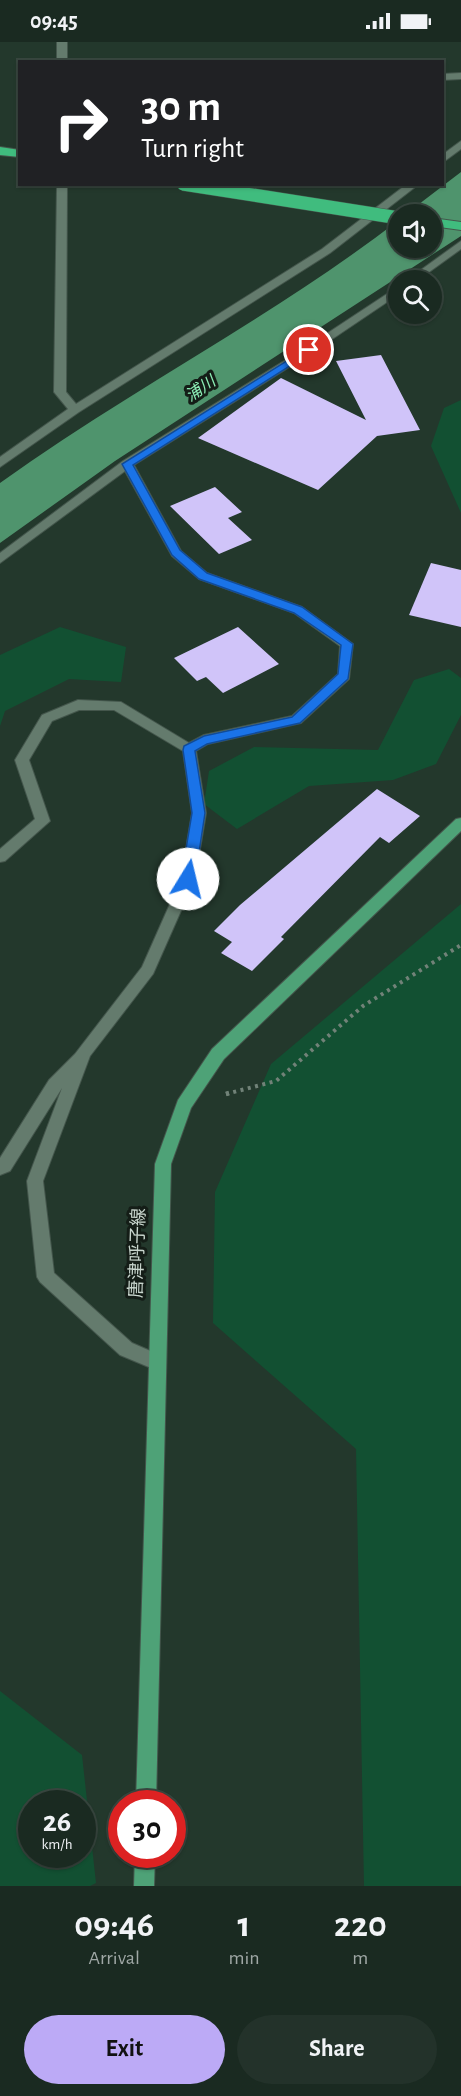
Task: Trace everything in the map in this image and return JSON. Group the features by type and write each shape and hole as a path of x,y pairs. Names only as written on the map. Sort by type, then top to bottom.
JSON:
{"highway":[{"path":"0,151 18,154"},
{"path":"196,186 388,216"},
{"path":"442,223 461,226"}],"main road":[{"name":"唐津呼子線","path":"146,1790 163,1164 184,1105 218,1054 270,1002 461,823"},
{"path":"144,1886 145,1868"}],"street":[{"path":"62,42 62,60"},
{"path":"444,76 461,76"},
{"path":"444,146 460,145"},
{"path":"444,158 460,145"},
{"path":"62,186 60,392 75,410"},
{"path":"0,463 75,410 326,251 411,186"},
{"path":"426,270 461,244"},
{"path":"0,559 127,464 309,350 388,297"},
{"path":"127,464 176,552 203,576 298,610 347,644 344,676 296,720 204,740 189,750"},
{"path":"0,857 43,821 22,760 47,718 78,705 116,705 189,750 199,813 188,879 148,970 83,1053 54,1085 4,1166 0,1168"},
{"path":"83,1053 35,1181 46,1277 126,1349 156,1362"}],"path":[{"path":"184,1105 276,1081 363,1006 461,945"}],"shaded area":[{"path":"461,400 461,513 431,446 444,408"},
{"path":"60,627 126,647 121,682 69,679 5,711 0,726 0,655"},
{"path":"449,669 461,678 461,715 436,764 393,780 309,786 237,829 204,804 209,771 254,747 378,750 414,680"},
{"path":"461,904 461,1886 364,1886 356,1449 213,1323 215,1192 271,1064"},
{"path":"0,1691 82,1755 86,1790 18,1790 18,1868 94,1868 96,1883 90,1886 0,1886"}],"water":[{"path":"461,172 461,236 442,248 442,204 419,204"},
{"name":"浦川","path":"388,228 388,258 427,258 409,270 388,270 388,283 115,461 0,543 0,483 99,416 302,289"}],"building":[{"path":"381,355 420,430 377,436 318,490 198,438 281,378 366,420 336,361"},
{"path":"215,487 242,512 228,518 252,540 219,554 170,506"},
{"path":"431,563 461,570 461,627 409,615"},
{"path":"238,627 279,664 223,693 206,677 197,681 174,658"},
{"path":"377,789 420,816 389,843 380,837 281,937 284,939 252,971 221,953 232,942 214,931 240,905"}],"route":[{"path":"188,879 199,813 189,750 204,740 296,720 344,676 347,644 298,610 203,576 176,552 127,464 309,350"}]}
